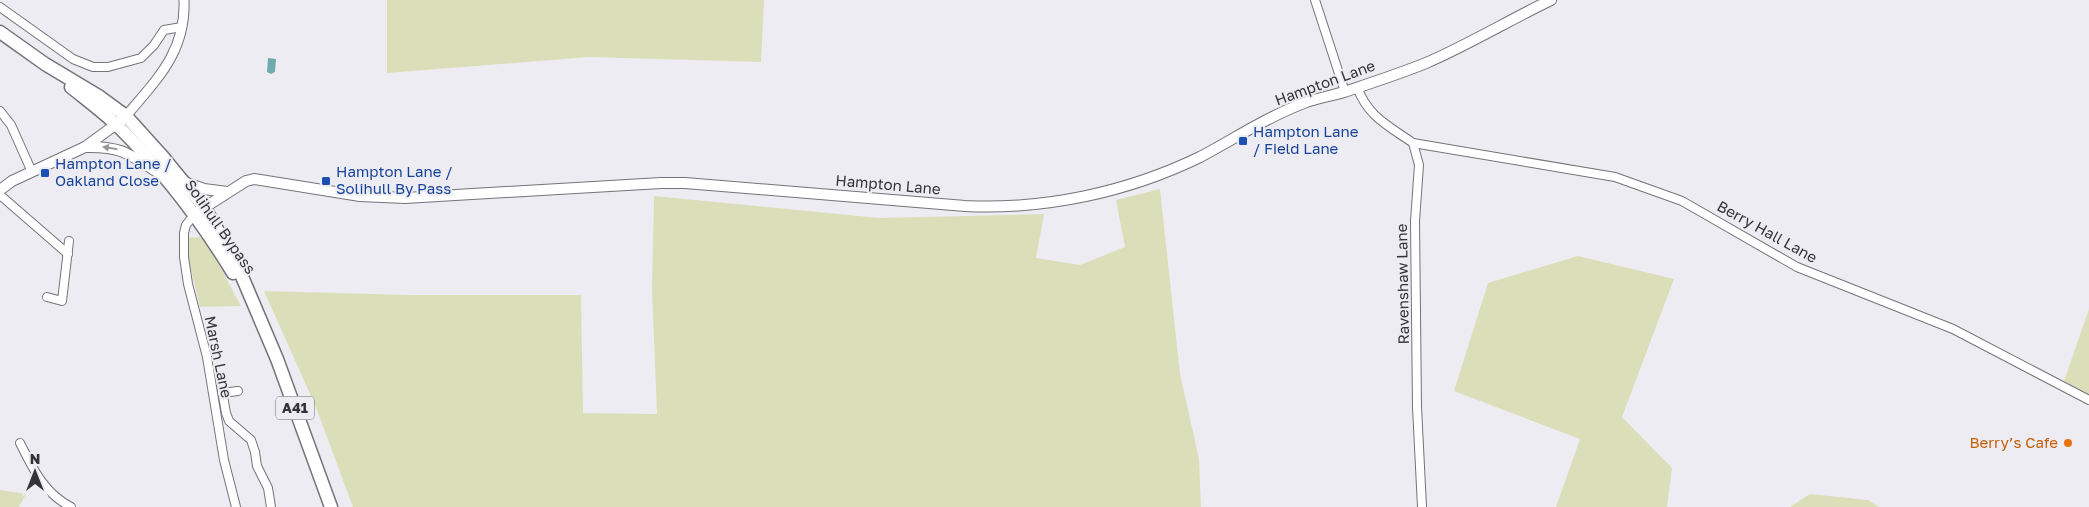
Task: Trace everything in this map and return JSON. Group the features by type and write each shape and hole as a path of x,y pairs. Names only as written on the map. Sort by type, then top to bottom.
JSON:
{"highway":[{"name":"Solihull Bypass","path":"0,32 45,64 100,97 184,182 256,309 278,359 331,507"},
{"name":"Solihull Bypass","path":"121,120 163,176 199,211"}],"main road":[{"name":"Hampton Lane","path":"199,211 227,192 246,181 254,179 360,196 405,198 661,183 706,184 997,208 1029,205 1131,185 1199,157 1278,115 1305,103 1345,92 1427,62 1551,0"},
{"path":"0,190 12,181 85,148 121,120"},
{"path":"85,148 104,147 122,150 163,176"},
{"path":"184,182 204,189 227,192"}],"street":[{"path":"121,120 169,64 182,27 184,0"},
{"path":"1315,0 1345,92"},
{"path":"0,7 74,59 93,67 108,67 141,58 154,45 164,30 182,27"},
{"path":"1357,87 1364,104 1376,116 1414,143"},
{"path":"0,111 11,125 32,172"},
{"name":"Berry Hall Lane","path":"1414,143 1615,176 1682,201 1797,267 1953,329 2089,400"},
{"name":"Ravenshaw Lane","path":"1414,143 1419,165 1415,221 1418,407 1422,507"},
{"path":"0,195 68,254"},
{"name":"Marsh Lane","path":"199,211 186,225 184,257 188,284 207,357 224,460 236,507"},
{"path":"47,297 62,302 69,241"},
{"path":"220,379 226,413 230,421 251,440 257,466 268,488 271,507"},
{"path":"222,393 238,392"},
{"path":"20,444 38,478 60,501 71,507"}],"green space":[{"path":"387,0 764,0 761,62 589,57 387,73"},
{"path":"1160,189 1180,374 1199,459 1201,507 353,507 315,405 264,291 409,295 581,295 583,413 657,414 652,290 654,196 879,218 1044,214 1036,258 1080,265 1125,247 1116,200"},
{"path":"200,237 207,243 241,306 200,307 188,257 188,238"},
{"path":"1578,256 1674,279 1622,417 1672,468 1667,507 1556,507 1580,439 1454,391 1488,283"},
{"path":"2089,309 2089,395 2064,381"},
{"path":"0,490 26,494 19,507 0,507"},
{"path":"1810,494 1868,500 1879,507 1790,507"}],"water":[{"path":"268,58 276,59 275,72 271,74 267,72"}],"place":[{"name":"Hampton Lane / Field Lane","path":"1243,141"},
{"name":"Hampton Lane / Oakland Close","path":"45,173"},
{"name":"Hampton Lane / Solihull By Pass","path":"326,181"},
{"name":"Berry’s Cafe","path":"2068,443"}]}
